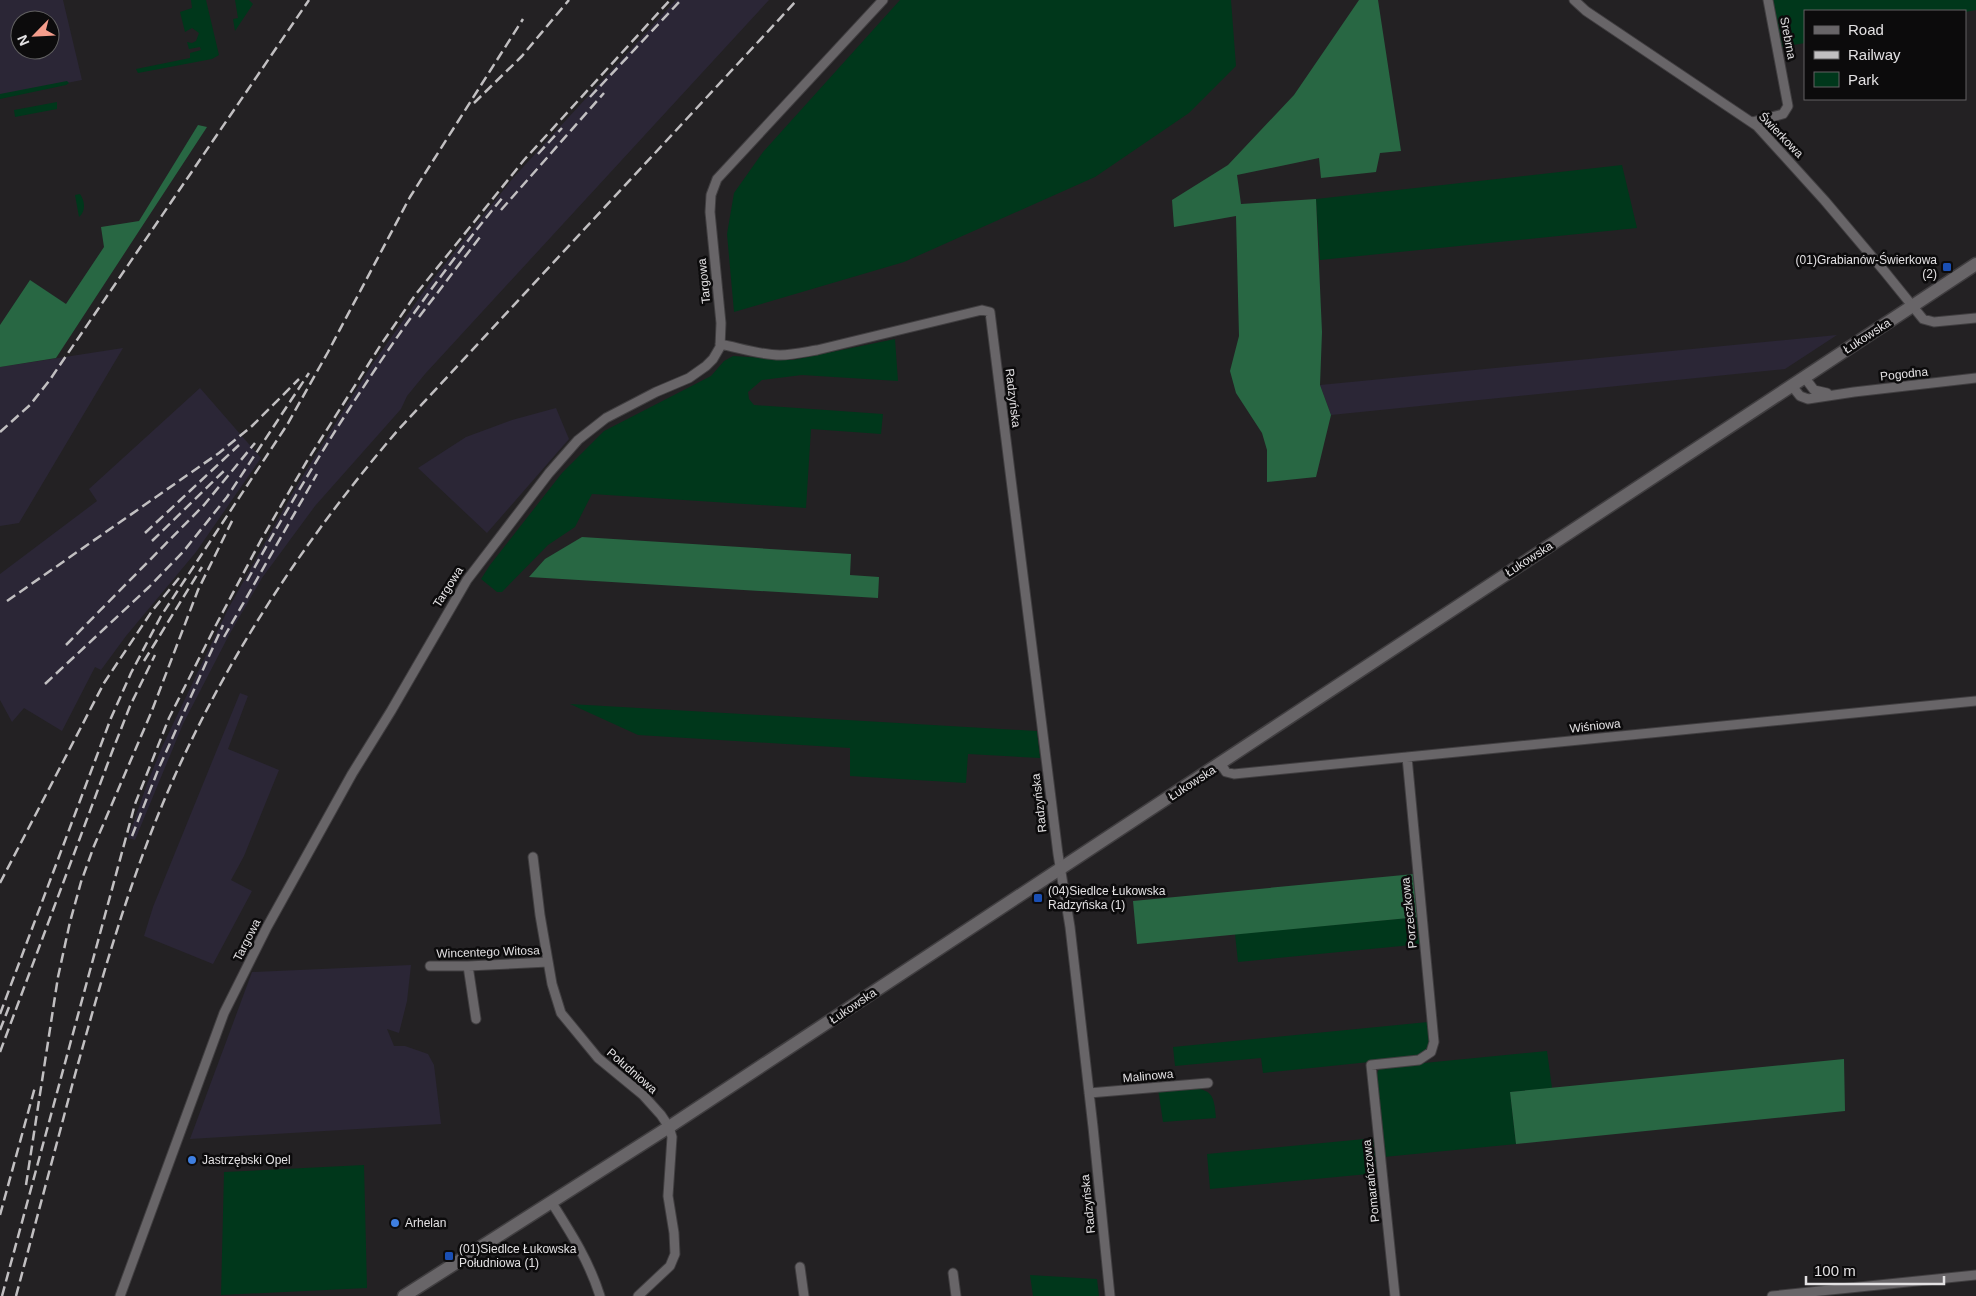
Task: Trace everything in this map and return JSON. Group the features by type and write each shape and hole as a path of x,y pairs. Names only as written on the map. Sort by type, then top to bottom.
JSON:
{"main road":[{"name":"Łukowska","path":"404,1296 669,1127 1976,264"}],"street":[{"name":"Targowa","path":"120,1296 224,1013 267,927 352,774 391,711 462,586 520,510 578,440 606,418 656,392 689,378 713,358 720,344 720,323 710,212 711,194 717,179 883,0"},
{"name":"Świerkowa","path":"1574,0 1586,11 1762,130 1837,215 1922,319 1929,322 1976,318"},
{"name":"Srebrna","path":"1752,122 1777,116 1786,111 1788,100 1768,0"},
{"name":"Radzyńska","path":"720,344 780,355 816,350 982,310 990,312 1060,868 1070,927 1090,1093 1110,1296"},
{"name":"Pogodna","path":"1805,378 1814,390 1835,394"},
{"name":"Pogodna","path":"1792,386 1805,399 1976,378"},
{"name":"Wiśniowa","path":"1221,764 1226,772 1234,774 1976,701"},
{"name":"Porzeczkowa","path":"1371,1065 1419,1060 1431,1052 1434,1042 1408,757"},
{"name":"Południowa","path":"533,857 548,962 555,997 561,1013 598,1058 643,1095 662,1115 669,1127 673,1148 668,1196 674,1233 675,1254 670,1266 638,1296"},
{"name":"Wincentego Witosa","path":"430,966 548,962"},
{"path":"468,966 476,1020"},
{"name":"Pomarańczowa","path":"1371,1065 1395,1296"},
{"name":"Malinowa","path":"1090,1093 1208,1084"},
{"path":"552,1203 589,1264 600,1296"},
{"path":"800,1267 804,1296"},
{"path":"953,1274 956,1296"},
{"path":"1772,1296 1976,1275"}],"shaded area":[{"path":"0,0 63,0 82,80 0,96"},
{"path":"676,0 769,0 425,374 407,396 401,409 315,506 262,578 229,635 183,724 135,840 128,838 162,747 228,609 296,487 371,366 429,284 513,178"},
{"path":"1837,335 1785,369 1331,415 1320,385"},
{"path":"123,348 19,523 0,526 0,367"},
{"path":"200,388 261,458 196,552 126,636 101,670 95,667 62,731 24,708 12,722 0,700 0,574 97,501 89,489"},
{"path":"556,408 569,439 487,533 418,468 466,437 512,420"},
{"path":"240,693 248,696 228,749 279,770 244,856 231,880 252,891 213,964 144,936 153,907"},
{"path":"411,965 407,1001 399,1033 387,1029 394,1046 405,1046 428,1054 434,1065 441,1124 190,1139 252,972"}],"green space":[{"path":"191,0 206,0 219,55 212,59 138,73 136,69 190,58 190,53 201,50 200,47 189,49 187,42 192,43 196,41 199,33 192,28 185,32 180,12 192,8"},
{"path":"235,0 249,0 253,4 235,31 233,19 238,18"},
{"path":"900,0 1231,0 1236,66 1189,113 1095,177 904,262 734,312 727,234 734,193 763,152"},
{"path":"1359,0 1378,0 1401,151 1380,153 1376,172 1321,178 1319,158 1237,175 1241,204 1316,199 1322,332 1320,385 1331,415 1316,477 1267,482 1267,450 1262,433 1236,393 1230,371 1239,336 1236,216 1174,227 1172,200 1228,165 1294,95"},
{"path":"1772,0 1976,0 1976,10 1966,12 1966,10 1804,10 1804,43 1782,47"},
{"path":"67,81 69,83 66,85 0,99 0,94"},
{"path":"57,102 57,109 15,117 14,110"},
{"path":"198,125 207,127 56,358 0,367 0,325 30,280 66,304 104,247 101,227 139,221"},
{"path":"1622,165 1637,228 1320,260 1316,199"},
{"path":"80,194 84,206 83,212 79,217 75,195"},
{"path":"895,339 898,381 802,375 762,380 748,392 749,399 754,405 883,414 881,434 811,429 806,508 592,494 575,527 548,545 502,592 497,592 481,579 562,473 604,431 711,376 724,361 733,356 793,360"},
{"path":"582,537 851,554 850,575 879,577 878,598 529,577 545,559"},
{"path":"570,704 1037,731 1040,758 968,754 966,783 850,776 850,748 638,735"},
{"path":"1414,874 1419,917 1137,944 1133,901"},
{"path":"1419,917 1422,944 1238,962 1235,934"},
{"path":"1428,1022 1430,1044 1428,1051 1418,1057 1263,1073 1261,1058 1175,1066 1173,1047"},
{"path":"1547,1051 1552,1088 1510,1092 1516,1144 1384,1157 1375,1078 1379,1069 1383,1067"},
{"path":"1844,1059 1845,1111 1516,1144 1510,1092"},
{"path":"1189,1087 1203,1090 1211,1095 1216,1118 1163,1122 1158,1089"},
{"path":"1375,1138 1379,1173 1210,1189 1207,1154"},
{"path":"364,1165 367,1288 221,1295 224,1172"},
{"path":"1030,1275 1097,1279 1099,1296 1033,1296"}],"railway":[{"path":"0,432 30,405 49,381 309,0"},
{"path":"474,103 522,56 569,0"},
{"path":"2,1296 135,804 169,718 216,625 261,540 307,461 380,346 416,294 524,160 670,0"},
{"path":"590,97 681,0"},
{"path":"16,1296 93,1012 114,941 149,837 210,703 237,655 296,561 329,516 398,430 797,0"},
{"path":"0,1014 111,718 131,673 161,616 287,425 410,197 523,19"},
{"path":"501,210 604,93"},
{"path":"538,154 562,128"},
{"path":"247,581 305,480 366,383 432,288 503,197"},
{"path":"419,317 480,237"},
{"path":"45,684 149,587 183,552 227,497 309,373"},
{"path":"7,601 219,453 252,426 299,379"},
{"path":"66,645 204,505 255,443"},
{"path":"145,533 239,445"},
{"path":"152,541 227,468"},
{"path":"224,637 317,474"},
{"path":"26,1185 58,977 81,882 94,846 151,713 198,590 233,519"},
{"path":"144,661 202,567"},
{"path":"0,883 104,683 152,611 179,578"},
{"path":"132,836 158,770 223,625"},
{"path":"0,1052 112,752 130,706 155,655"},
{"path":"0,1030 9,1007"},
{"path":"0,1215 35,1087"}],"place":[{"name":"(01)Grabianów-Świerkowa (2)","path":"1947,267"},
{"name":"(04)Siedlce Łukowska Radzyńska (1)","path":"1038,898"},
{"name":"Jastrzębski Opel","path":"192,1160"},
{"name":"Arhelan","path":"395,1223"},
{"name":"(01)Siedlce Łukowska Południowa (1)","path":"449,1256"}]}
